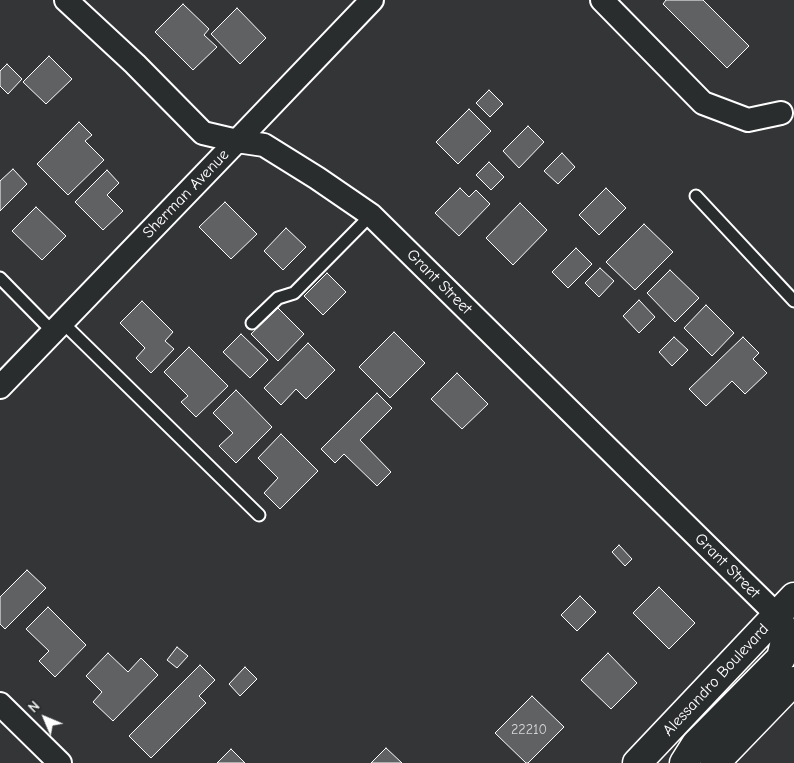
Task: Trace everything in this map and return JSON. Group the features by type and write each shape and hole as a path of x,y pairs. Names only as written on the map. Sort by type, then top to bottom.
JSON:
{"main road":[{"name":"Alessandro Boulevard","path":"637,763 786,606"},
{"path":"684,763 696,744 781,658 786,636 786,606"},
{"path":"716,763 794,681"}],"street":[{"name":"Grant Street","path":"66,0 135,64 203,133 264,145 318,178 371,214 786,606"},
{"name":"Sherman Avenue","path":"0,387 372,0"},
{"path":"602,0 703,103 748,120 781,112"},
{"path":"0,704 60,763"}],"lane":[{"path":"696,196 794,302"},
{"path":"252,323 278,298 294,293 371,214"},
{"path":"0,278 57,327 258,515"}],"building":[{"path":"666,0 703,0 749,46 727,68 663,4"},
{"path":"183,4 209,29 204,35 217,47 193,70 155,32"},
{"path":"237,8 266,38 240,64 211,34"},
{"path":"49,56 72,79 46,104 23,82"},
{"path":"7,64 22,79 8,94 0,86 0,71"},
{"path":"489,90 503,104 490,117 476,103"},
{"path":"469,109 491,131 458,164 436,142"},
{"path":"79,122 92,135 85,141 104,160 68,195 37,164"},
{"path":"528,126 544,142 519,168 503,151"},
{"path":"562,153 575,167 558,184 544,171"},
{"path":"489,162 504,177 491,190 476,175"},
{"path":"13,169 27,184 0,211 0,181"},
{"path":"107,170 119,183 107,195 123,211 103,230 75,202"},
{"path":"460,188 469,197 476,190 490,204 459,236 435,213"},
{"path":"606,188 626,208 599,235 579,215"},
{"path":"225,202 257,234 231,259 199,227"},
{"path":"520,203 547,230 513,265 486,238"},
{"path":"36,207 66,236 42,260 12,231"},
{"path":"644,224 673,252 635,290 606,262"},
{"path":"286,228 306,247 283,270 264,251"},
{"path":"576,248 592,264 568,288 552,272"},
{"path":"600,268 614,281 599,297 585,283"},
{"path":"670,270 699,298 675,322 647,293"},
{"path":"327,273 346,292 323,315 304,296"},
{"path":"639,300 655,317 639,333 623,316"},
{"path":"142,301 173,332 165,341 174,349 151,373 136,358 145,348 120,323"},
{"path":"706,305 734,333 712,356 684,328"},
{"path":"278,308 304,334 278,361 251,334"},
{"path":"394,332 425,363 390,398 359,367"},
{"path":"241,334 268,360 250,378 223,352"},
{"path":"674,337 688,350 672,366 659,352"},
{"path":"743,337 759,353 753,359 767,373 745,394 732,381 706,406 689,389"},
{"path":"308,343 335,370 306,399 296,389 281,405 264,388"},
{"path":"189,347 228,386 196,417 181,402 188,396 164,372"},
{"path":"457,373 488,404 462,429 431,399"},
{"path":"236,390 272,427 236,463 219,446 233,433 213,413"},
{"path":"377,393 392,408 360,440 391,472 377,486 344,454 335,463 321,449"},
{"path":"281,434 318,471 280,509 264,493 278,478 258,458"},
{"path":"619,545 632,559 625,566 612,552"},
{"path":"27,570 46,588 5,629 0,624 0,597"},
{"path":"659,587 695,623 669,649 633,613"},
{"path":"580,596 596,612 577,631 561,615"},
{"path":"48,607 86,645 55,677 39,661 49,651 26,629"},
{"path":"177,647 188,656 177,668 167,660"},
{"path":"108,653 128,672 141,658 158,675 113,721 93,702 102,692 86,676"},
{"path":"608,653 637,683 611,709 581,680"},
{"path":"200,665 215,680 199,696 206,703 151,758 129,736"},
{"path":"245,667 257,679 240,696 229,684"},
{"path":"532,696 564,727 526,763 495,733"},
{"path":"386,748 402,763 371,763"},
{"path":"231,749 245,763 217,763"}]}
